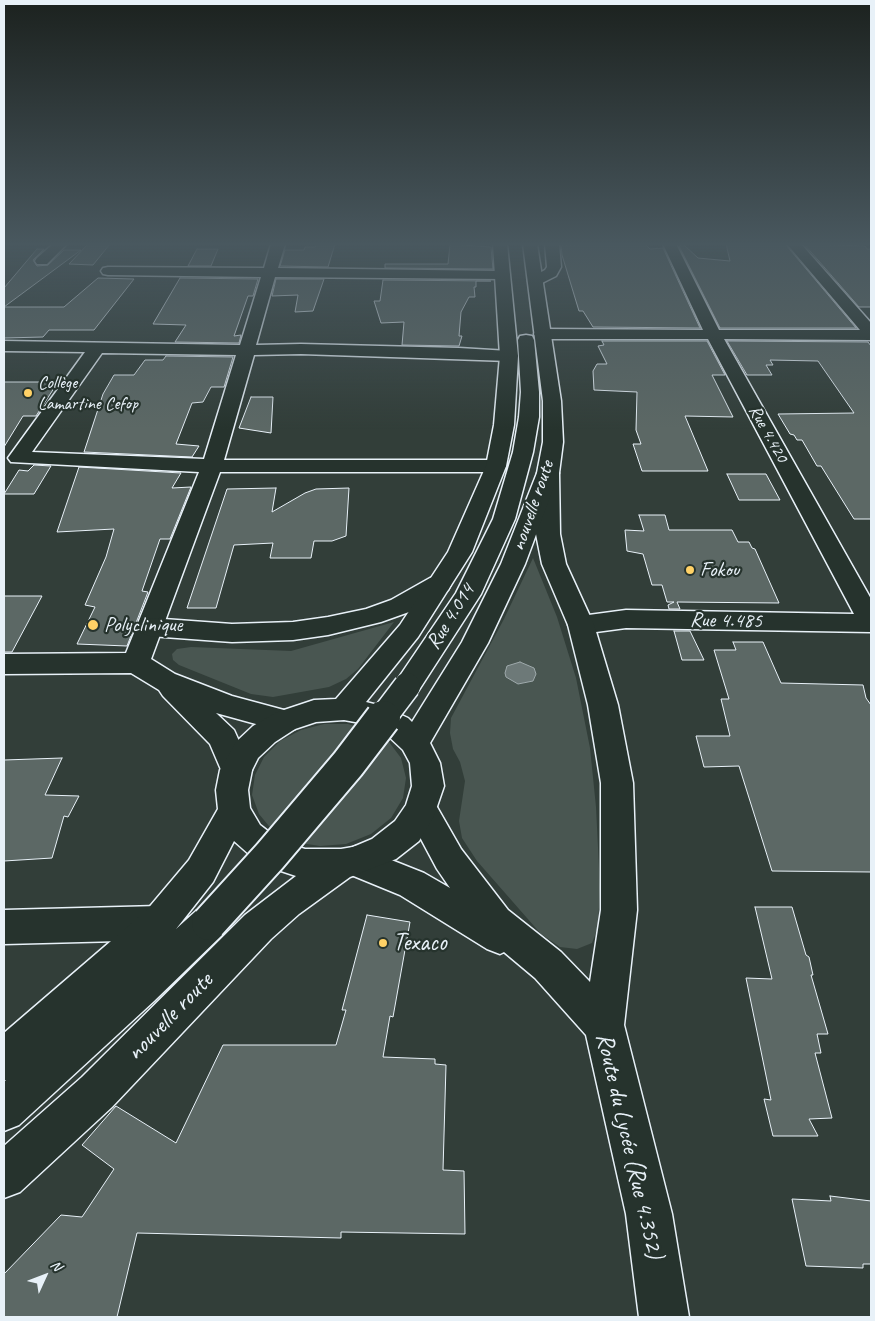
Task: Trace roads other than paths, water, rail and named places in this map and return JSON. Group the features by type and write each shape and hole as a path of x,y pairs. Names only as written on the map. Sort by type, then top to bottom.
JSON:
{"main road":[{"path":"136,664 212,466 261,306"},
{"path":"344,709 409,631 460,552 496,466 504,425 508,356 504,306"},
{"name":"Rue 4.014","path":"209,923 330,786 407,686 468,594 504,519 523,452 529,417 530,392 522,306"},
{"name":"nouvelle route","path":"415,743 475,643 513,564 548,474 552,442 552,400 539,306"},
{"name":"Rue 4.420","path":"699,306 871,622"},
{"path":"846,306 871,334"},
{"path":"542,334 871,334"},
{"path":"4,346 459,352 508,356"},
{"path":"11,458 98,347"},
{"path":"11,458 212,466 496,466"},
{"path":"548,474 548,534 554,564 581,625 603,705 617,783 619,910 604,1025"},
{"path":"150,627 232,633 293,631 328,626 372,616 400,606 439,584"},
{"name":"Rue 4.485","path":"581,625 626,619 871,622"},
{"path":"4,664 136,664 165,681 247,712 285,721"},
{"path":"165,681 223,738 236,770"},
{"path":"344,709 372,714 397,726 415,743 426,763 428,786 421,809 407,831 384,849 349,862 305,864 272,854 248,835 234,810 232,790 236,770 247,750 264,734 285,721 314,711 344,709"},
{"name":"Route du Lycée (Rue 4.352)","path":"421,809 449,859 496,922 548,965 604,1025 649,1214 664,1317"},
{"path":"4,1060 159,923 201,871 234,810"},
{"name":"nouvelle route","path":"4,1176 97,1092 258,926 286,903 349,862"},
{"name":"Route du Lycée (Rue 4.352)","path":"349,862 412,884 548,965"},
{"path":"4,927 159,923"},
{"name":"nouvelle route","path":"4,1110 140,988 209,923"}],"place":[{"name":"Collège Lamartine Cefop","path":"28,393"},
{"name":"Fokou","path":"690,570"},
{"name":"Polyclinique","path":"93,625"},
{"name":"Texaco","path":"383,943"}]}
